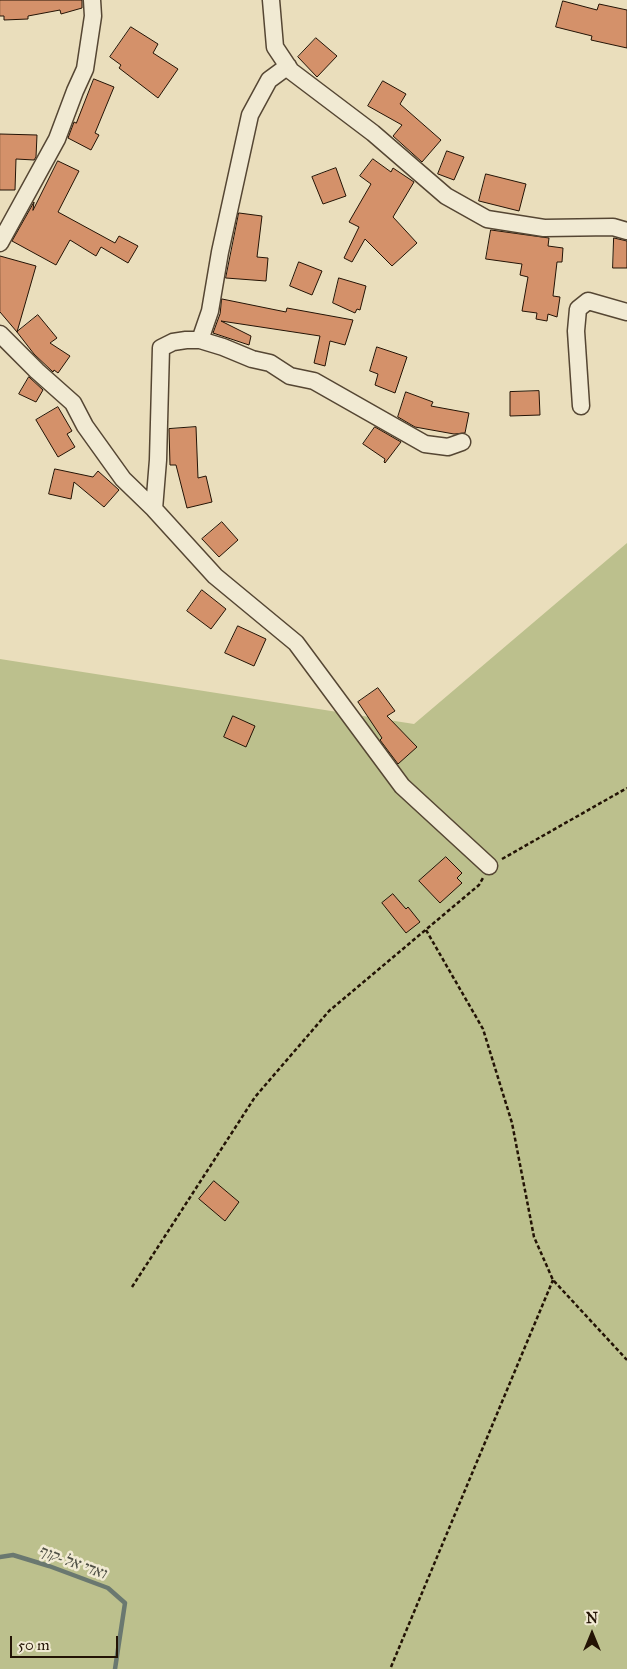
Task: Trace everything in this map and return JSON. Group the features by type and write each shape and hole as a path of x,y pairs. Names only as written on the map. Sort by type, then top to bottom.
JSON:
{"street":[{"path":"0,243 57,139 84,69 93,16 92,0"},
{"path":"271,0 275,47 292,71 373,133 446,196 487,219 544,228 613,227 627,231"},
{"path":"200,340 210,311 220,252 250,115 269,80 288,66"},
{"path":"581,406 576,331 578,309 588,301 627,312"},
{"path":"0,334 73,403 85,426 123,479 154,509 215,576 296,644 402,786 489,866"},
{"path":"154,509 158,460 161,348 173,342 200,340 252,359 270,363 290,376 314,380 425,444 448,447 462,442"}],"path":[{"path":"132,1287 255,1097 329,1011 479,885 489,866 627,788"},
{"path":"426,930 483,1029 512,1124 534,1237 554,1280 627,1360"},
{"path":"392,1667 554,1280"}],"green space":[{"path":"627,543 627,1669 0,1669 0,659 414,724"}],"building":[{"path":"0,0 82,0 82,8 61,14 60,10 28,16 28,19 4,20 4,16 0,16"},
{"path":"563,1 597,10 599,4 627,10 627,48 591,40 592,36 556,27"},
{"path":"131,27 158,44 153,53 178,69 158,98 119,68 121,65 110,57"},
{"path":"316,38 337,56 317,77 298,57"},
{"path":"94,79 114,87 95,133 99,135 91,150 68,138"},
{"path":"383,81 406,94 400,104 441,140 422,162 393,136 402,125 368,106"},
{"path":"0,134 37,135 36,157 34,160 16,159 15,190 0,190"},
{"path":"447,151 464,157 454,180 438,174"},
{"path":"373,159 391,172 393,168 414,182 393,217 417,243 392,266 365,239 352,262 344,258 359,227 349,222 371,184 360,176"},
{"path":"58,161 79,171 58,212 115,243 119,236 138,246 128,263 101,247 96,256 70,240 56,265 12,241 34,202 33,210"},
{"path":"336,168 346,196 323,204 312,177"},
{"path":"486,174 526,184 519,211 479,201"},
{"path":"239,213 262,216 257,257 268,258 266,281 226,278"},
{"path":"491,230 549,238 548,246 563,248 562,262 557,262 553,296 560,297 557,317 548,314 547,321 536,319 537,313 522,311 528,277 520,275 522,264 486,259"},
{"path":"614,238 627,241 627,268 613,268"},
{"path":"0,256 36,266 17,332 0,312"},
{"path":"299,262 322,271 312,295 290,286"},
{"path":"339,278 366,286 360,310 357,309 355,313 333,303"},
{"path":"222,299 286,312 287,308 353,320 345,345 330,341 325,366 314,363 320,336 221,321 251,336 249,345 213,333 220,314"},
{"path":"38,315 57,338 50,343 70,356 58,373 54,370 53,372 34,354 17,332"},
{"path":"377,347 407,357 395,393 375,385 378,374 370,371"},
{"path":"29,377 43,390 36,402 19,394"},
{"path":"539,391 540,415 510,416 510,392"},
{"path":"406,392 433,402 431,406 469,413 465,433 454,434 415,427 398,417"},
{"path":"58,407 72,431 67,434 75,447 58,457 36,420"},
{"path":"196,427 198,478 206,476 212,502 187,508 176,465 170,465 169,429"},
{"path":"375,427 401,442 385,463 385,459 363,444"},
{"path":"55,469 93,477 98,471 119,490 104,507 74,482 71,499 49,494"},
{"path":"222,522 238,540 219,557 202,539"},
{"path":"202,590 226,609 211,629 187,611"},
{"path":"238,626 266,639 254,666 225,653"},
{"path":"378,688 395,711 387,716 417,747 398,764 380,740 382,738 358,702"},
{"path":"233,716 255,726 246,747 224,737"},
{"path":"446,857 462,873 457,878 462,883 440,903 419,881"},
{"path":"393,894 406,909 408,907 420,922 406,933 382,903"},
{"path":"214,1181 239,1202 225,1221 199,1199"}],"waterway":[{"name":"ואדי אל-קוף","path":"0,1557 13,1555 49,1566 108,1588 125,1603 115,1669"}]}
